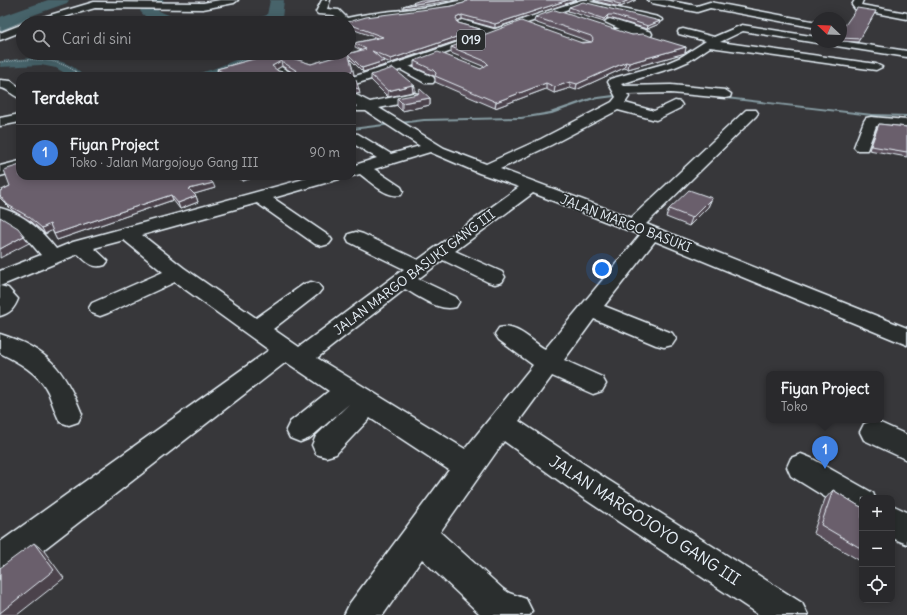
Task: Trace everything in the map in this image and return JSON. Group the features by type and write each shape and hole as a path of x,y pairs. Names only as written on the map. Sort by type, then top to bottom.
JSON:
{"street":[{"path":"55,16 87,6 212,6 234,0"},
{"path":"326,0 321,12 336,12 338,16"},
{"path":"356,18 366,16 436,9 467,0"},
{"path":"604,0 634,8 624,11"},
{"path":"652,0 698,9"},
{"path":"684,15 724,0"},
{"path":"859,0 856,5 858,7 907,16"},
{"path":"588,1 658,20"},
{"name":"019","path":"356,80 402,66 518,23 588,1"},
{"path":"710,5 811,24"},
{"path":"366,16 368,6"},
{"path":"555,11 573,17"},
{"path":"781,19 794,12"},
{"path":"501,20 540,28"},
{"path":"462,23 493,32"},
{"path":"723,25 811,38"},
{"path":"675,105 656,116 620,96 614,83 665,68 690,57 710,42 741,28"},
{"path":"0,38 16,30"},
{"path":"683,32 710,42 876,67"},
{"path":"478,37 494,44"},
{"path":"847,45 907,54"},
{"path":"438,52 452,58"},
{"path":"690,57 708,59"},
{"path":"402,66 428,80"},
{"path":"0,84 8,84 16,91"},
{"path":"485,170 620,96 671,88 725,94"},
{"path":"356,110 413,97"},
{"name":"JALAN MARGO BASUKI","path":"356,99 431,147 485,170 642,229 906,332"},
{"path":"371,612 419,534 500,424 590,309 627,276 642,229 712,152 751,113"},
{"path":"0,122 16,119"},
{"path":"862,147 871,121 907,124"},
{"path":"356,139 390,160"},
{"path":"357,169 431,147"},
{"path":"0,171 16,167"},
{"path":"357,169 395,191"},
{"path":"0,279 52,256 80,246 319,180"},
{"name":"JALAN MARGO BASUKI GANG III","path":"0,562 293,354 411,274 530,187"},
{"path":"260,197 322,240"},
{"path":"0,213 15,218 24,224 52,256"},
{"path":"128,233 177,273 258,328 293,354 468,467"},
{"path":"356,238 411,274 448,302"},
{"path":"80,246 98,262"},
{"path":"441,252 495,277"},
{"path":"100,308 177,273"},
{"path":"258,328 311,289"},
{"path":"0,293 7,299 5,304 0,308"},
{"path":"590,309 664,339"},
{"path":"507,334 548,364 593,384"},
{"path":"0,343 23,353 43,367 57,385 69,414"},
{"path":"300,430 358,397"},
{"path":"326,445 358,397"},
{"name":"JALAN MARGOJOYO GANG III","path":"500,424 594,488 790,615"},
{"path":"874,432 907,448"},
{"path":"801,467 859,501"},
{"path":"895,522 907,529"},
{"path":"419,534 491,601 502,609 514,611"}],"path":[{"path":"0,62 30,60 54,61 72,67 76,72"},
{"path":"212,72 241,60"}],"water":[{"path":"5,17 16,17 16,24 0,31 0,19"}],"building":[{"path":"421,0 439,0 403,6"},
{"path":"468,0 568,0 495,24 462,15 456,18 458,23 480,29 391,59 372,51 384,61 362,68 354,60 356,60 356,52 366,49 356,43 383,37 356,27 356,20 366,17 452,6 464,3"},
{"path":"604,0 629,0 620,4"},
{"path":"583,2 660,21 648,26 614,15 608,15 604,19 569,7"},
{"path":"857,8 876,11 860,39 847,38 847,22"},
{"path":"555,10 632,35 643,34 686,47 629,63 626,62 577,84 570,82 555,87 546,83 496,102 435,76 436,73 433,70 414,61 438,52 481,69 488,64 485,61 451,47 521,21 582,43 592,42 593,39 591,36 535,17"},
{"path":"250,60 298,60 311,64 324,60 350,60 353,70 350,72 293,72 297,71 281,61 272,66 278,71 284,72 222,72 217,69"},
{"path":"393,68 415,86 412,85 388,91 371,75"},
{"path":"356,80 359,89 356,88"},
{"path":"420,89 430,98 402,103 397,98 418,94"},
{"path":"879,124 907,127 907,152 871,146"},
{"path":"16,166 16,180 210,180 213,183 189,189 196,196 178,203 171,195 54,234 50,224 42,228 29,217 8,205 0,196 0,191 10,186 4,170"},
{"path":"689,190 712,198 692,218 669,209"},
{"path":"0,217 18,228 24,236 0,249"},
{"path":"833,490 859,506 859,547 821,525"},
{"path":"34,543 54,570 0,613 0,568"}],"waterway":[{"path":"17,16 62,0"},
{"path":"157,0 148,11 158,16"},
{"path":"274,16 277,0"},
{"path":"0,22 16,16"},
{"path":"217,72 246,60"},
{"path":"0,64 41,61 60,65 72,72"},
{"path":"356,128 424,120 521,118 551,113 590,99 637,93"},
{"path":"718,97 872,115 907,116"}],"place":[{"name":"Fiyan Project","path":"825,469"}]}
